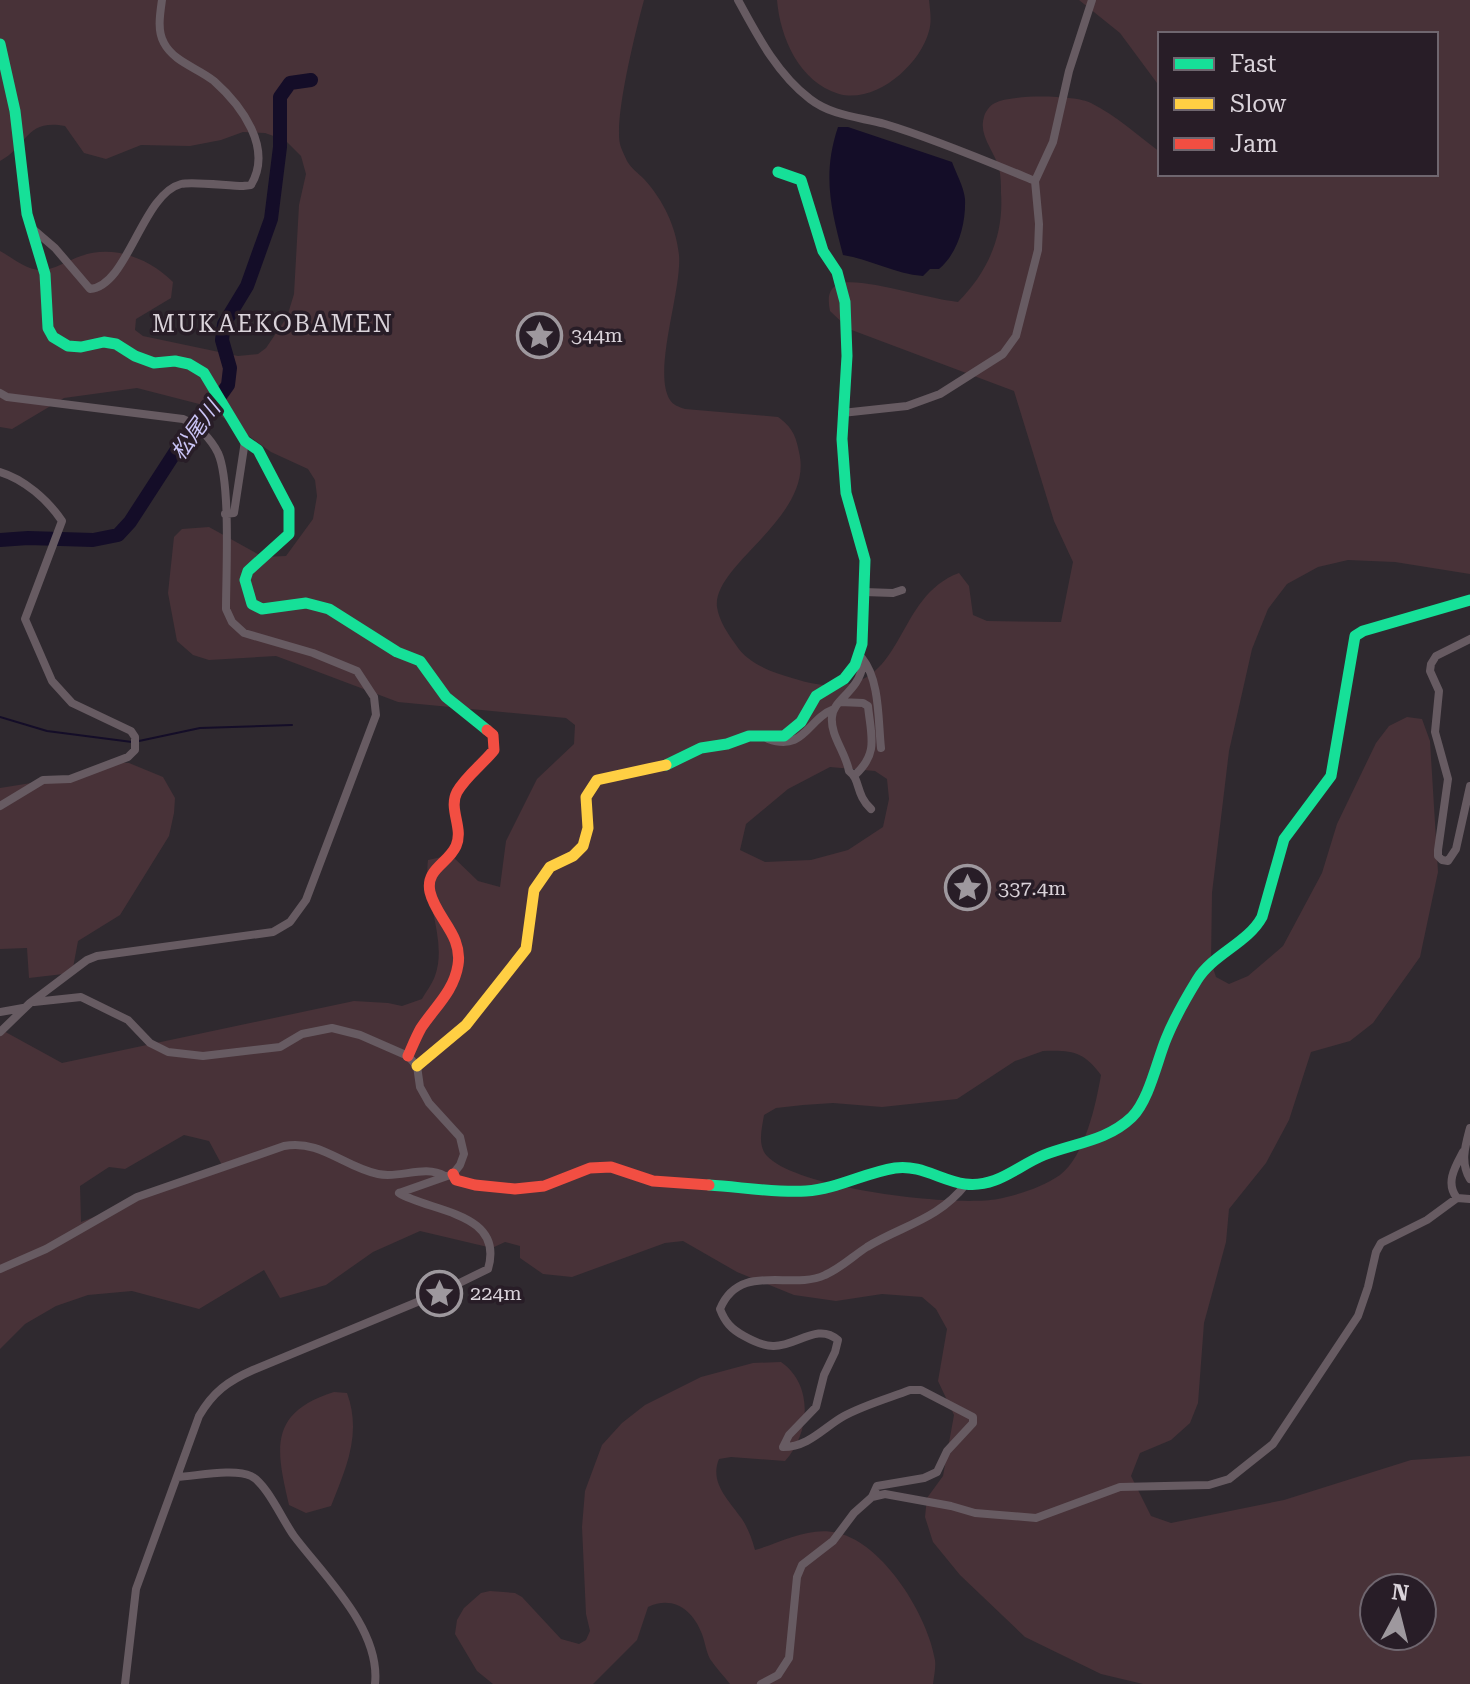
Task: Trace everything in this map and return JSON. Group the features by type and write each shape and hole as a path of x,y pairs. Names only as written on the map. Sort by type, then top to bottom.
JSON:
{"street":[{"path":"32,228 55,248 83,283 90,289 97,288 106,282 154,207 171,188 183,183 251,185 257,175 259,148 254,133 213,81 172,54 163,43 160,33 162,0"},
{"path":"738,0 762,44 798,89 813,101 832,112 885,124 1035,181"},
{"path":"842,413 907,406 940,394 1003,354 1016,336 1038,250 1035,181 1053,142 1069,71 1092,0"},
{"path":"0,44 15,111 27,214 45,274 48,328 53,337 68,346 81,347 104,342 116,344 154,363 175,361 189,364 204,373 245,441 258,450 289,509 289,534 248,571 245,580 252,604 262,609 306,603 329,609 397,652 420,661 446,697 493,735 494,750 455,794 456,846 432,873 429,886 433,899 453,930 460,957 456,975 444,1002 422,1026 408,1056"},
{"path":"417,1066 466,1025 526,949 534,890 550,867 573,856 583,846 588,828 586,797 597,780 668,764 701,748 760,736 784,736 801,722 816,696 844,679 858,656 862,644 865,560 846,493 842,413 847,333 841,287 837,272 823,251 801,180 778,172"},
{"path":"0,393 7,397 192,422 206,435 218,454 224,476 226,609 232,622 244,633 313,653 357,671 374,697 376,715 306,900 290,922 273,932 97,956 87,960 27,1005 0,1032"},
{"path":"225,514 234,513 245,441"},
{"path":"0,472 14,476 53,507 62,521 25,619 52,681 72,703 131,731 135,737 135,750 128,757 70,779 43,780 0,806"},
{"path":"864,592 893,593 902,590"},
{"path":"0,1269 46,1249 137,1197 298,1143 319,1148 378,1174 435,1170 475,1185 515,1189 544,1186 590,1168 611,1167 653,1181 806,1191 838,1186 896,1168 920,1170 966,1184 991,1182 1005,1178 1042,1156 1117,1129 1135,1114 1146,1094 1166,1039 1198,978 1215,958 1257,926 1284,839 1331,776 1355,636 1470,600"},
{"path":"1470,639 1436,656 1430,671 1439,691 1435,732 1448,779 1438,850 1442,860 1452,858 1456,849 1470,786"},
{"path":"760,736 779,743 795,741 858,684 863,664 858,656"},
{"path":"858,656 864,658 870,668 881,748"},
{"path":"837,706 863,703 868,706 873,752 866,766 855,775"},
{"path":"837,706 832,717 835,733 849,771 855,775 860,799 871,809"},
{"path":"0,1012 81,997 128,1020 150,1043 168,1052 203,1056 280,1047 302,1034 332,1028 360,1035 408,1056 417,1066 420,1087 429,1103 460,1137 464,1154 460,1165 449,1175 399,1193 466,1218 488,1238 488,1269 453,1287 226,1383 209,1398 199,1416 136,1589 125,1684"},
{"path":"1457,1198 1453,1193 1452,1177 1470,1128"},
{"path":"1463,1152 1464,1166 1470,1179"},
{"path":"761,1684 778,1675 789,1658 797,1577 802,1565 833,1541 854,1513 872,1497 877,1486 924,1478 937,1472 947,1451 973,1423 973,1417 921,1390 910,1390 843,1416 804,1443 783,1447 789,1435 816,1407 838,1340 831,1334 816,1333 782,1345 760,1344 730,1328 720,1309 733,1289 760,1280 803,1280 824,1275 865,1248 941,1210 966,1184"},
{"path":"872,1497 885,1494 975,1513 1036,1518 1120,1487 1209,1485 1229,1479 1273,1444 1358,1316 1381,1243 1427,1220 1457,1198 1470,1199"},
{"path":"177,1477 240,1472 254,1477 294,1536 333,1581 363,1630 373,1657 375,1684"}],"shaded area":[{"path":"0,0 644,0 627,73 619,131 627,161 663,205 672,224 679,255 666,351 665,387 671,402 685,409 778,417 793,432 799,452 800,476 792,498 779,518 730,574 720,591 718,612 733,641 754,662 792,678 830,686 858,681 878,669 918,606 935,587 959,573 969,586 973,615 987,621 1061,622 1073,562 1054,521 1014,391 849,329 829,307 832,289 849,282 958,302 969,290 986,265 1000,224 1000,171 983,130 985,113 991,105 1028,97 1072,98 1091,103 1158,150 1158,176 1438,176 1438,32 1158,32 1158,84 1120,33 1079,0 1470,0 1470,574 1395,562 1348,560 1318,567 1287,584 1268,609 1252,649 1229,751 1212,893 1211,962 1216,977 1229,984 1248,976 1283,946 1322,873 1337,824 1376,743 1389,726 1407,717 1422,719 1430,741 1438,872 1420,957 1373,1023 1350,1041 1311,1052 1289,1120 1266,1163 1229,1209 1226,1242 1204,1323 1198,1403 1190,1423 1171,1440 1140,1453 1131,1476 1151,1516 1171,1523 1284,1500 1411,1460 1470,1456 1470,1684 1143,1684 1101,1674 1025,1637 960,1575 933,1542 925,1517 927,1498 943,1476 954,1415 938,1381 947,1329 936,1309 922,1297 882,1294 836,1301 794,1295 737,1272 683,1241 665,1243 572,1277 543,1274 520,1258 520,1246 505,1242 492,1248 420,1231 373,1252 326,1285 280,1298 264,1270 199,1309 132,1291 88,1295 56,1306 25,1324 0,1349 0,1029 62,1063 354,1001 402,1006 422,999 434,979 439,948 427,874 428,860 451,855 478,881 500,887 506,841 537,779 574,744 575,725 566,718 398,702 276,656 209,660 193,655 177,641 168,593 174,537 182,529 209,527 263,557 286,556 313,519 317,496 315,480 308,469 271,452 207,406 137,388 64,398 12,429 0,427 0,251 25,266 40,270 93,253 131,256 154,267 173,282 171,298 136,319 135,330 143,336 238,356 258,354 266,348 287,317 294,294 299,205 306,174 301,156 285,140 265,133 243,132 190,146 141,145 106,159 84,153 65,126 52,125 34,130 0,161","holes":["830,767 875,771 887,779 889,799 883,827 848,850 811,860 765,862 740,850 746,824 788,789","1043,1051 1062,1051 1082,1057 1101,1075 1088,1129 1076,1155 1060,1175 1022,1193 976,1201 877,1193 810,1178 784,1168 767,1156 762,1147 764,1115 776,1108 833,1103 882,1107 957,1099 1015,1061","184,1135 209,1141 223,1167 81,1222 80,1186 109,1167 125,1169"]},
{"path":"777,0 929,0 930,27 916,57 894,79 867,93 853,96 839,94 813,79 794,56 782,29"},
{"path":"838,127 848,127 952,162 964,194 964,218 956,246 939,269 930,269 923,276 913,275 843,255 832,207 829,176"},
{"path":"110,762 129,763 163,777 175,798 169,836 120,915 78,941 72,973 29,978 27,948 0,949 0,788 69,777"},
{"path":"781,1362 792,1372 803,1396 805,1410 800,1437 785,1461 719,1459 718,1484 744,1522 755,1550 806,1533 827,1531 855,1540 872,1551 901,1584 923,1623 935,1660 933,1684 730,1684 710,1659 693,1618 681,1607 666,1603 648,1607 637,1640 593,1684 493,1684 477,1671 455,1634 457,1620 464,1608 481,1593 515,1593 561,1639 579,1644 586,1640 590,1631 586,1614 582,1527 585,1491 602,1445 622,1423 645,1405 701,1377 753,1363"},
{"path":"334,1392 347,1393 353,1423 350,1451 331,1506 306,1513 289,1505 281,1467 282,1435 287,1422 297,1411"}],"waterway":[{"name":"松尾川","path":"0,540 93,540 118,535 130,522 176,451 228,385 230,368 222,340 224,324 247,286 271,219 280,147 280,97 290,83 311,80"},
{"path":"0,717 47,731 132,742"},
{"path":"139,741 200,728 292,725"}],"traffic: fast":[{"path":"0,44 15,111 27,214 45,274 48,328 53,337 68,346 81,347 104,342 116,344 154,363 175,361 189,364 204,373 245,441 258,450 289,509 289,534 248,571 245,580 252,604 262,609 306,603 329,609 397,652 420,661 446,697 487,730"},
{"path":"666,765 701,748 727,744 749,736 784,736 801,722 816,696 844,679 855,665 862,644 865,560 846,493 842,439 847,356 845,302 837,272 823,251 801,180 778,172"},
{"path":"709,1185 806,1191 904,1167 965,1184 987,1183 1044,1155 1101,1136 1122,1125 1143,1101 1169,1031 1197,980 1212,963 1248,934 1262,917 1284,839 1331,776 1355,636 1470,600"}],"traffic: slow":[{"path":"417,1066 466,1025 526,949 534,890 550,867 573,856 583,846 588,828 586,797 597,780 666,765"}],"traffic: jam":[{"path":"408,1056 421,1028 448,991 456,974 457,945 433,901 429,884 434,872 456,846 458,832 454,805 457,792 494,750 493,735 487,730"},
{"path":"453,1174 456,1180 475,1185 515,1189 544,1186 590,1168 611,1167 653,1181 709,1185"}],"place":[{"name":"344m","path":"540,335"},
{"name":"337.4m","path":"967,888"},
{"name":"224m","path":"439,1293"}],"district":[{"name":"MUKAEKOBAMEN","path":"273,324"}]}
